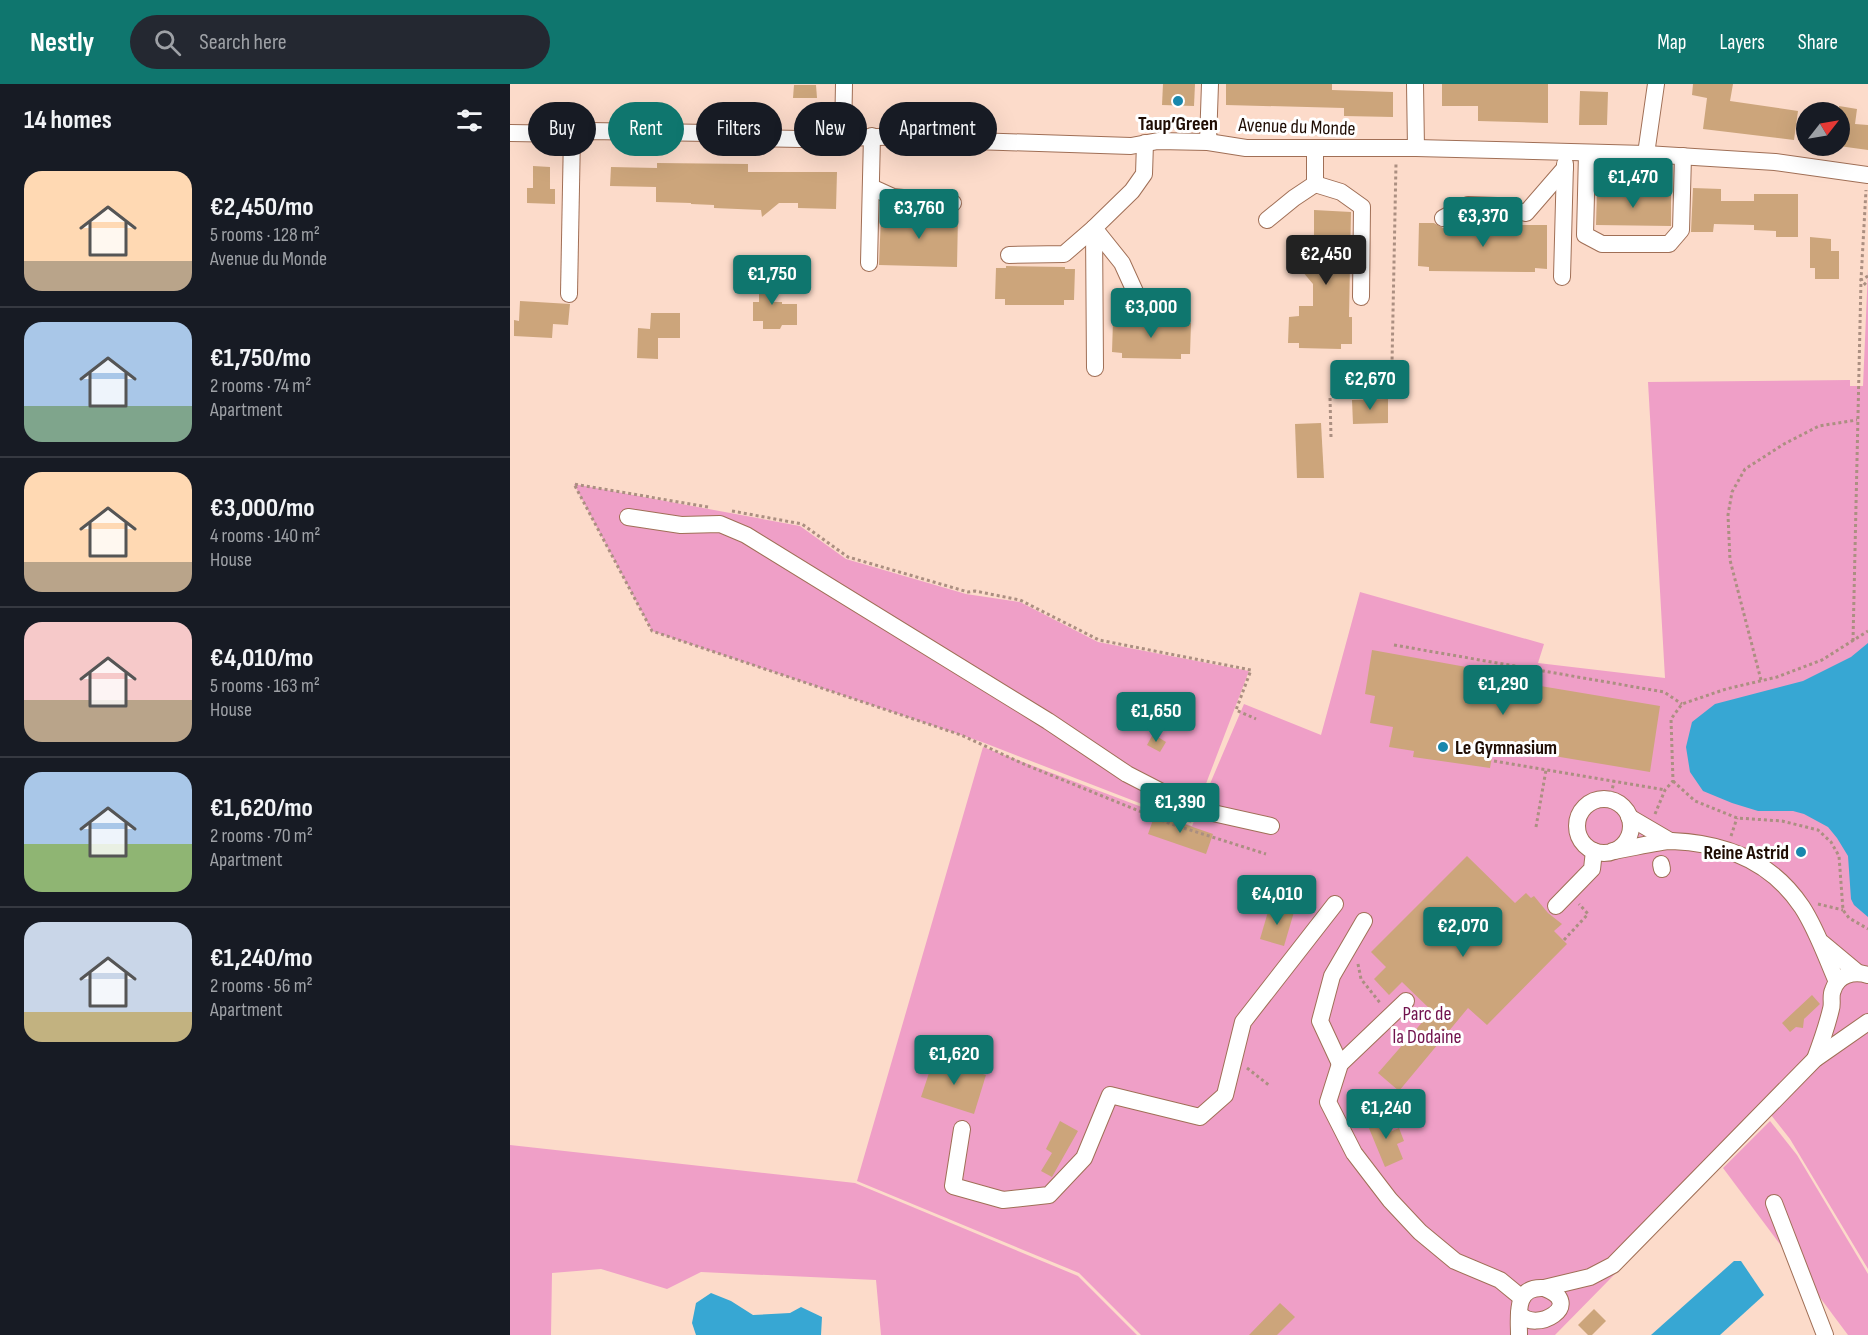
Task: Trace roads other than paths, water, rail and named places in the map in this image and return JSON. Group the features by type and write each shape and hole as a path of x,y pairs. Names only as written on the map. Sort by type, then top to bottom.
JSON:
{"street":[{"path":"844,84 844,102"},
{"path":"1208,142 1210,84"},
{"path":"1415,84 1416,148"},
{"path":"1646,154 1656,84"},
{"name":"Avenue du Monde","path":"596,131 709,133 752,138 794,138"},
{"name":"Avenue du Monde","path":"510,133 528,133"},
{"name":"Avenue du Monde","path":"867,136 915,136 943,140 1131,146 1158,141 1208,142 1246,148 1416,148 1565,160 1587,153 1646,154 1775,162 1867,175"},
{"path":"869,263 872,136"},
{"path":"1009,255 1065,254 1132,191 1144,174 1145,143"},
{"path":"1315,149 1316,184"},
{"path":"1587,153 1585,235 1602,244 1670,244 1681,230 1683,156"},
{"path":"569,294 572,156"},
{"path":"1443,218 1468,205 1497,206 1526,213 1565,160"},
{"path":"1562,277 1565,160"},
{"path":"1267,220 1316,184"},
{"path":"1316,184 1341,192 1362,207 1361,297"},
{"path":"871,187 893,197 953,203"},
{"path":"1094,228 1122,263 1142,307 1181,307"},
{"path":"1094,228 1095,368"},
{"path":"628,517 681,525 720,524 746,535 1048,721 1127,774 1195,809 1271,826"},
{"path":"1613,851 1621,847 1627,839 1630,831 1629,817 1624,809 1610,800 1593,801 1585,807 1577,823 1578,832 1586,846 1594,851 1603,853 1664,842 1726,849 1752,860 1777,879 1801,907 1837,982"},
{"path":"1629,817 1649,827 1664,842"},
{"path":"1661,865 1664,842"},
{"path":"1562,900 1592,869 1594,851"},
{"path":"962,1129 953,1185 1003,1200 1049,1195 1084,1158 1110,1095 1200,1117 1225,1095 1243,1022 1335,904"},
{"path":"1340,1064 1320,1022 1332,976 1364,921"},
{"path":"1818,940 1863,974"},
{"path":"1815,1059 1832,1005 1832,990 1837,982 1849,974 1863,974"},
{"path":"1406,1001 1340,1064 1328,1102 1354,1153 1390,1200 1420,1232 1455,1261 1500,1280 1521,1306 1525,1324 1534,1332 1551,1326 1557,1321 1560,1306 1555,1294 1544,1288"},
{"path":"1832,1005 1836,1014 1845,1022 1866,1023"},
{"path":"1519,1335 1521,1306 1531,1289 1590,1277 1613,1265 1815,1059 1866,1023"},
{"path":"1774,1203 1825,1335"},
{"path":"1560,1306 1590,1277"}],"water":[{"path":"1868,643 1868,917 1854,905 1851,899 1848,856 1828,827 1804,814 1793,811 1758,811 1703,791 1690,772 1686,747 1692,722 1715,704 1803,681 1851,657"},
{"path":"1734,1261 1741,1261 1764,1295 1720,1335 1651,1335"},
{"path":"711,1293 731,1301 753,1315 790,1313 801,1307 822,1317 821,1335 696,1335 692,1323 696,1303"}],"place":[{"name":"Taup’Green","path":"1178,101"},
{"name":"Le Gymnasium","path":"1443,747"},
{"name":"Reine Astrid","path":"1801,852"}],"park label":[{"name":"Parc de la Dodaine","path":"1427,1024"}]}
